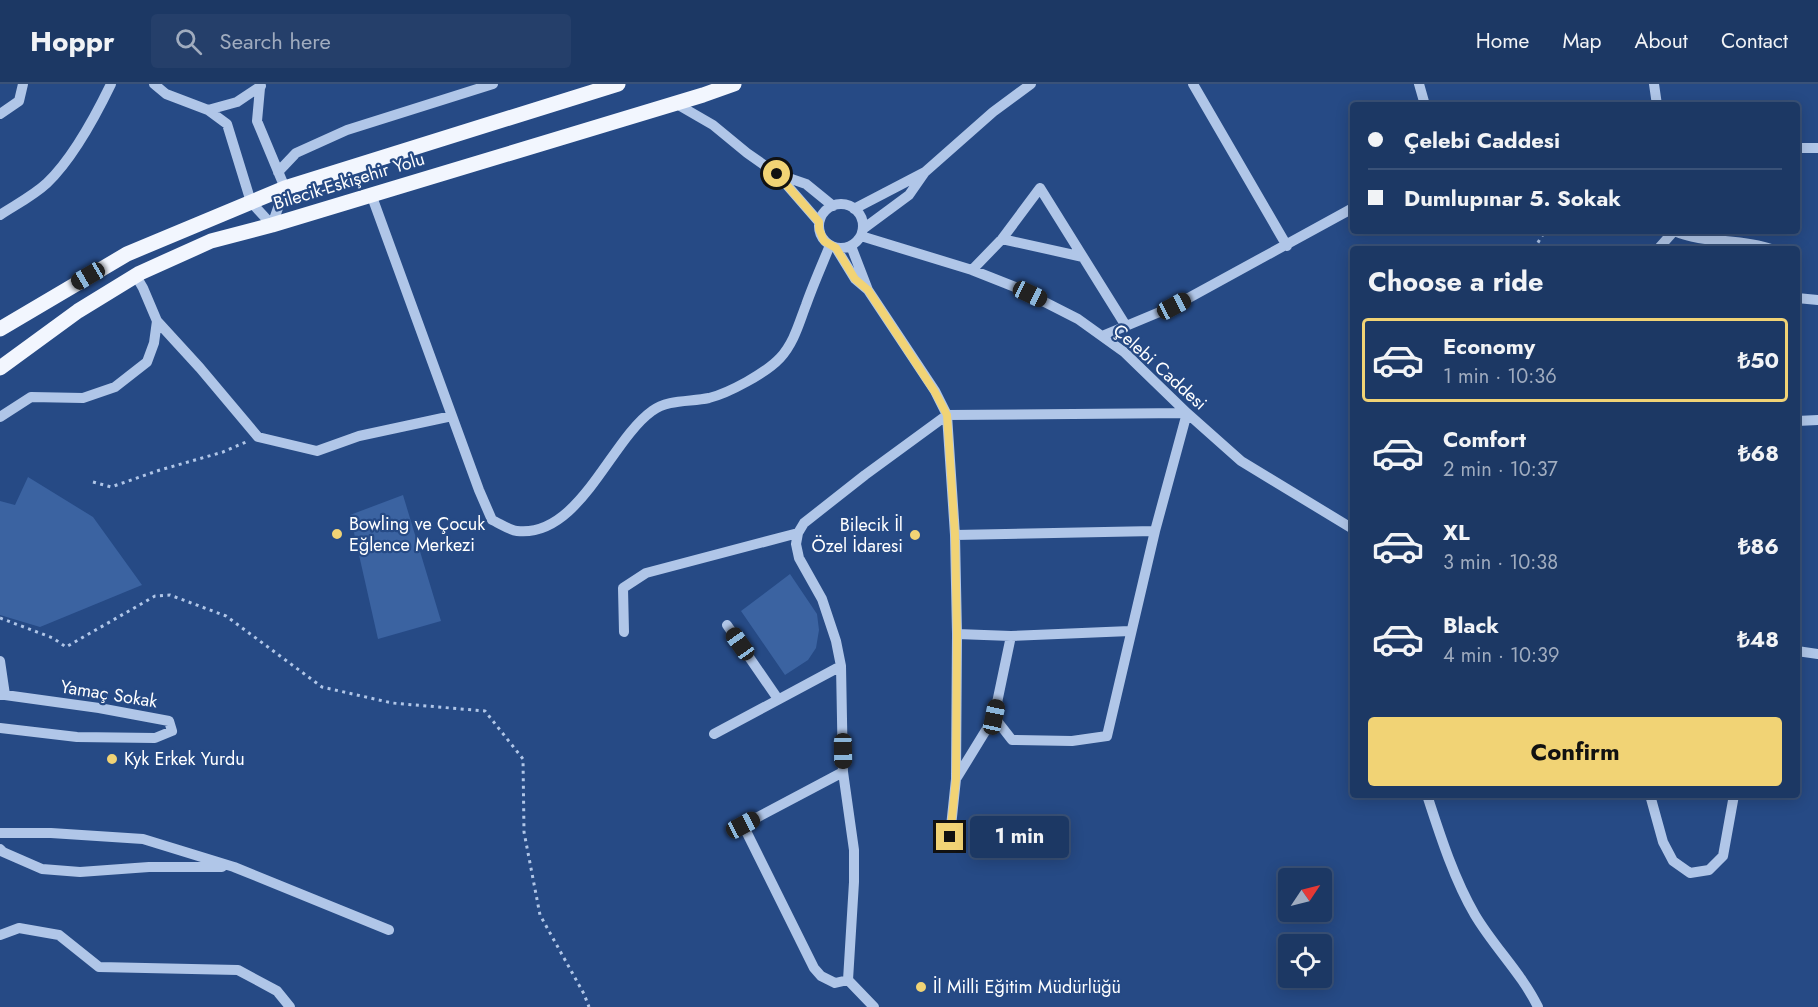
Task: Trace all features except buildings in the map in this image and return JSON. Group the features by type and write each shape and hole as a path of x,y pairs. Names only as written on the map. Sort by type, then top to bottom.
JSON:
{"main road":[{"name":"Bilecik-Eskişehir Yolu","path":"0,328 127,254 285,188 618,84"},
{"name":"Bilecik-Eskişehir Yolu","path":"0,368 78,310 136,276 211,241 272,225 675,104 734,84"}],"street":[{"path":"0,114 19,100 23,84"},
{"path":"0,215 47,183 74,149 100,107 111,84"},
{"path":"154,84 166,94 208,110 226,124 251,202 272,225 285,188 257,121 261,86"},
{"path":"278,172 296,153 347,130 493,84"},
{"path":"833,247 851,246 862,232 909,195 926,172 993,112 1031,84"},
{"path":"1193,84 1287,246"},
{"path":"1419,84 1424,102"},
{"path":"1654,84 1657,102"},
{"path":"208,110 237,102 261,86"},
{"path":"675,104 713,125 777,174 819,222"},
{"path":"1800,148 1818,148"},
{"path":"854,209 926,172"},
{"path":"777,174 806,184 833,206"},
{"path":"972,270 1002,239 1040,188 1126,326"},
{"path":"371,194 492,520 516,531 539,529 568,513 631,433 652,411 670,403 710,398 746,383 780,359 794,338 833,247"},
{"path":"862,232 859,214 848,205 826,209 819,222 820,235 833,247 855,279 868,290"},
{"path":"1102,336 1174,306 1350,210"},
{"name":"Çelebi Caddesi","path":"862,232 972,270 1046,301 1124,352 1241,461 1350,527"},
{"path":"1661,246 1671,234"},
{"path":"1680,234 1758,246"},
{"path":"1002,239 1083,257"},
{"path":"851,246 868,290 935,392 947,415 955,535 957,634 956,779 950,837"},
{"path":"136,276 144,288 157,321 258,437 317,451 359,436 452,416"},
{"path":"1800,298 1818,300"},
{"path":"0,417 30,397 83,398 116,387 147,362 154,343 157,321"},
{"path":"874,1007 848,980 854,849 843,772 841,666 836,641 822,599 799,558 796,544 798,533 804,523 821,509 947,415 1187,413 1130,631 1107,736 1072,741 1012,740 994,717"},
{"path":"1800,421 1818,420"},
{"path":"955,535 1155,531"},
{"path":"624,632 623,588 646,573 798,533"},
{"path":"727,625 778,699"},
{"path":"957,634 1011,636 1130,631"},
{"path":"956,779 994,717 1011,636"},
{"path":"1800,651 1818,654"},
{"path":"0,661 2,695"},
{"path":"714,734 841,666"},
{"name":"Yamaç Sokak","path":"0,728 77,737 155,738 172,731 169,721 99,708 2,695"},
{"path":"843,772 743,825 814,968 821,976 835,983 848,980"},
{"path":"1428,798 1463,892 1476,916 1525,984 1538,1007"},
{"path":"1651,798 1663,842 1672,861 1690,873 1709,870 1723,856 1733,798"},
{"path":"0,833 51,833 142,839 234,867 389,930"},
{"path":"0,849 42,869 52,870 80,872 149,867 234,867"},
{"path":"0,935 19,928 59,934 99,967 238,970 277,991 290,1007"}],"path":[{"path":"93,482 111,487 223,452 258,437"},
{"path":"0,618 53,638 66,646 155,596 170,595 226,616 322,687 393,703 485,711 523,759 524,832 540,915 584,993 589,1007"}],"shaded area":[{"path":"28,477 93,517 142,585 40,627 0,615 0,501 15,505"},
{"path":"403,495 441,621 378,639 350,515"},
{"path":"790,574 817,614 819,630 816,648 808,660 785,675 741,611"}],"place":[{"name":"Bowling ve Çocuk Eğlence Merkezi","path":"337,534"},
{"name":"Bilecik İl Özel İdaresi","path":"915,535"},
{"name":"Kyk Erkek Yurdu","path":"112,759"},
{"name":"İl Milli Eğitim Müdürlüğü","path":"921,987"}],"route":[{"path":"777,174 819,222 820,235 824,241 836,248 855,279 868,290 935,392 947,415 955,535 957,634 956,779 950,837"}]}
